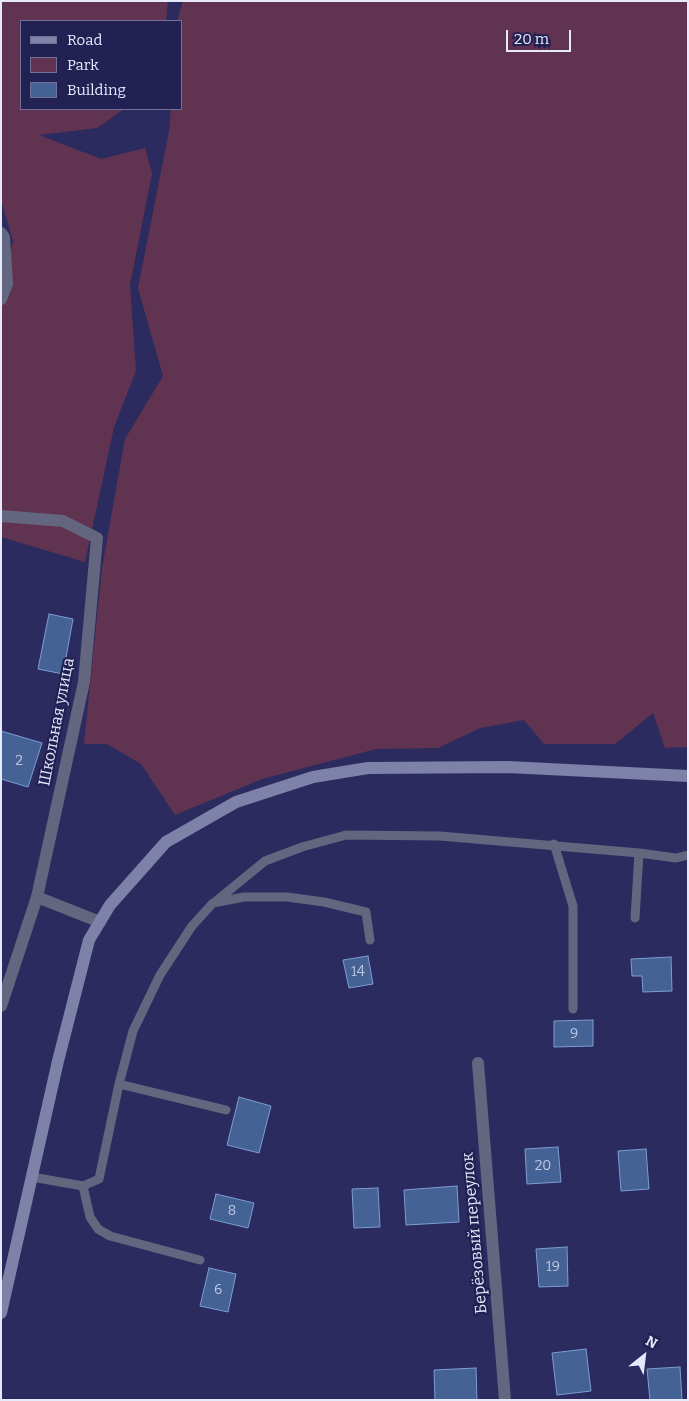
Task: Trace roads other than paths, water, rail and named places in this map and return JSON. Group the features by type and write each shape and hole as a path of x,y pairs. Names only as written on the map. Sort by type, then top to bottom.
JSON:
{"street":[{"path":"1,233 4,237 7,284 1,299"},
{"name":"Школьная улица","path":"1,516 64,521 98,538 84,682 38,897 1,1006"},
{"path":"1,1311 58,1061 89,940 110,905 166,842 236,802 313,777 368,768 508,767 688,776"},
{"path":"38,897 100,922"},
{"name":"Берёзовый переулок","path":"478,1063 505,1400"}],"lane":[{"path":"32,1177 83,1186 99,1179 119,1084 133,1031 160,975 192,926 213,903 266,861 302,847 346,835 440,836 554,844 676,858 688,855"},
{"path":"554,844 573,906 573,1009"},
{"path":"636,918 638,853"},
{"path":"213,903 244,897 286,897 324,902 366,912 370,940"},
{"path":"119,1084 226,1110"},
{"path":"83,1186 90,1217 98,1229 110,1236 200,1260"}]}
